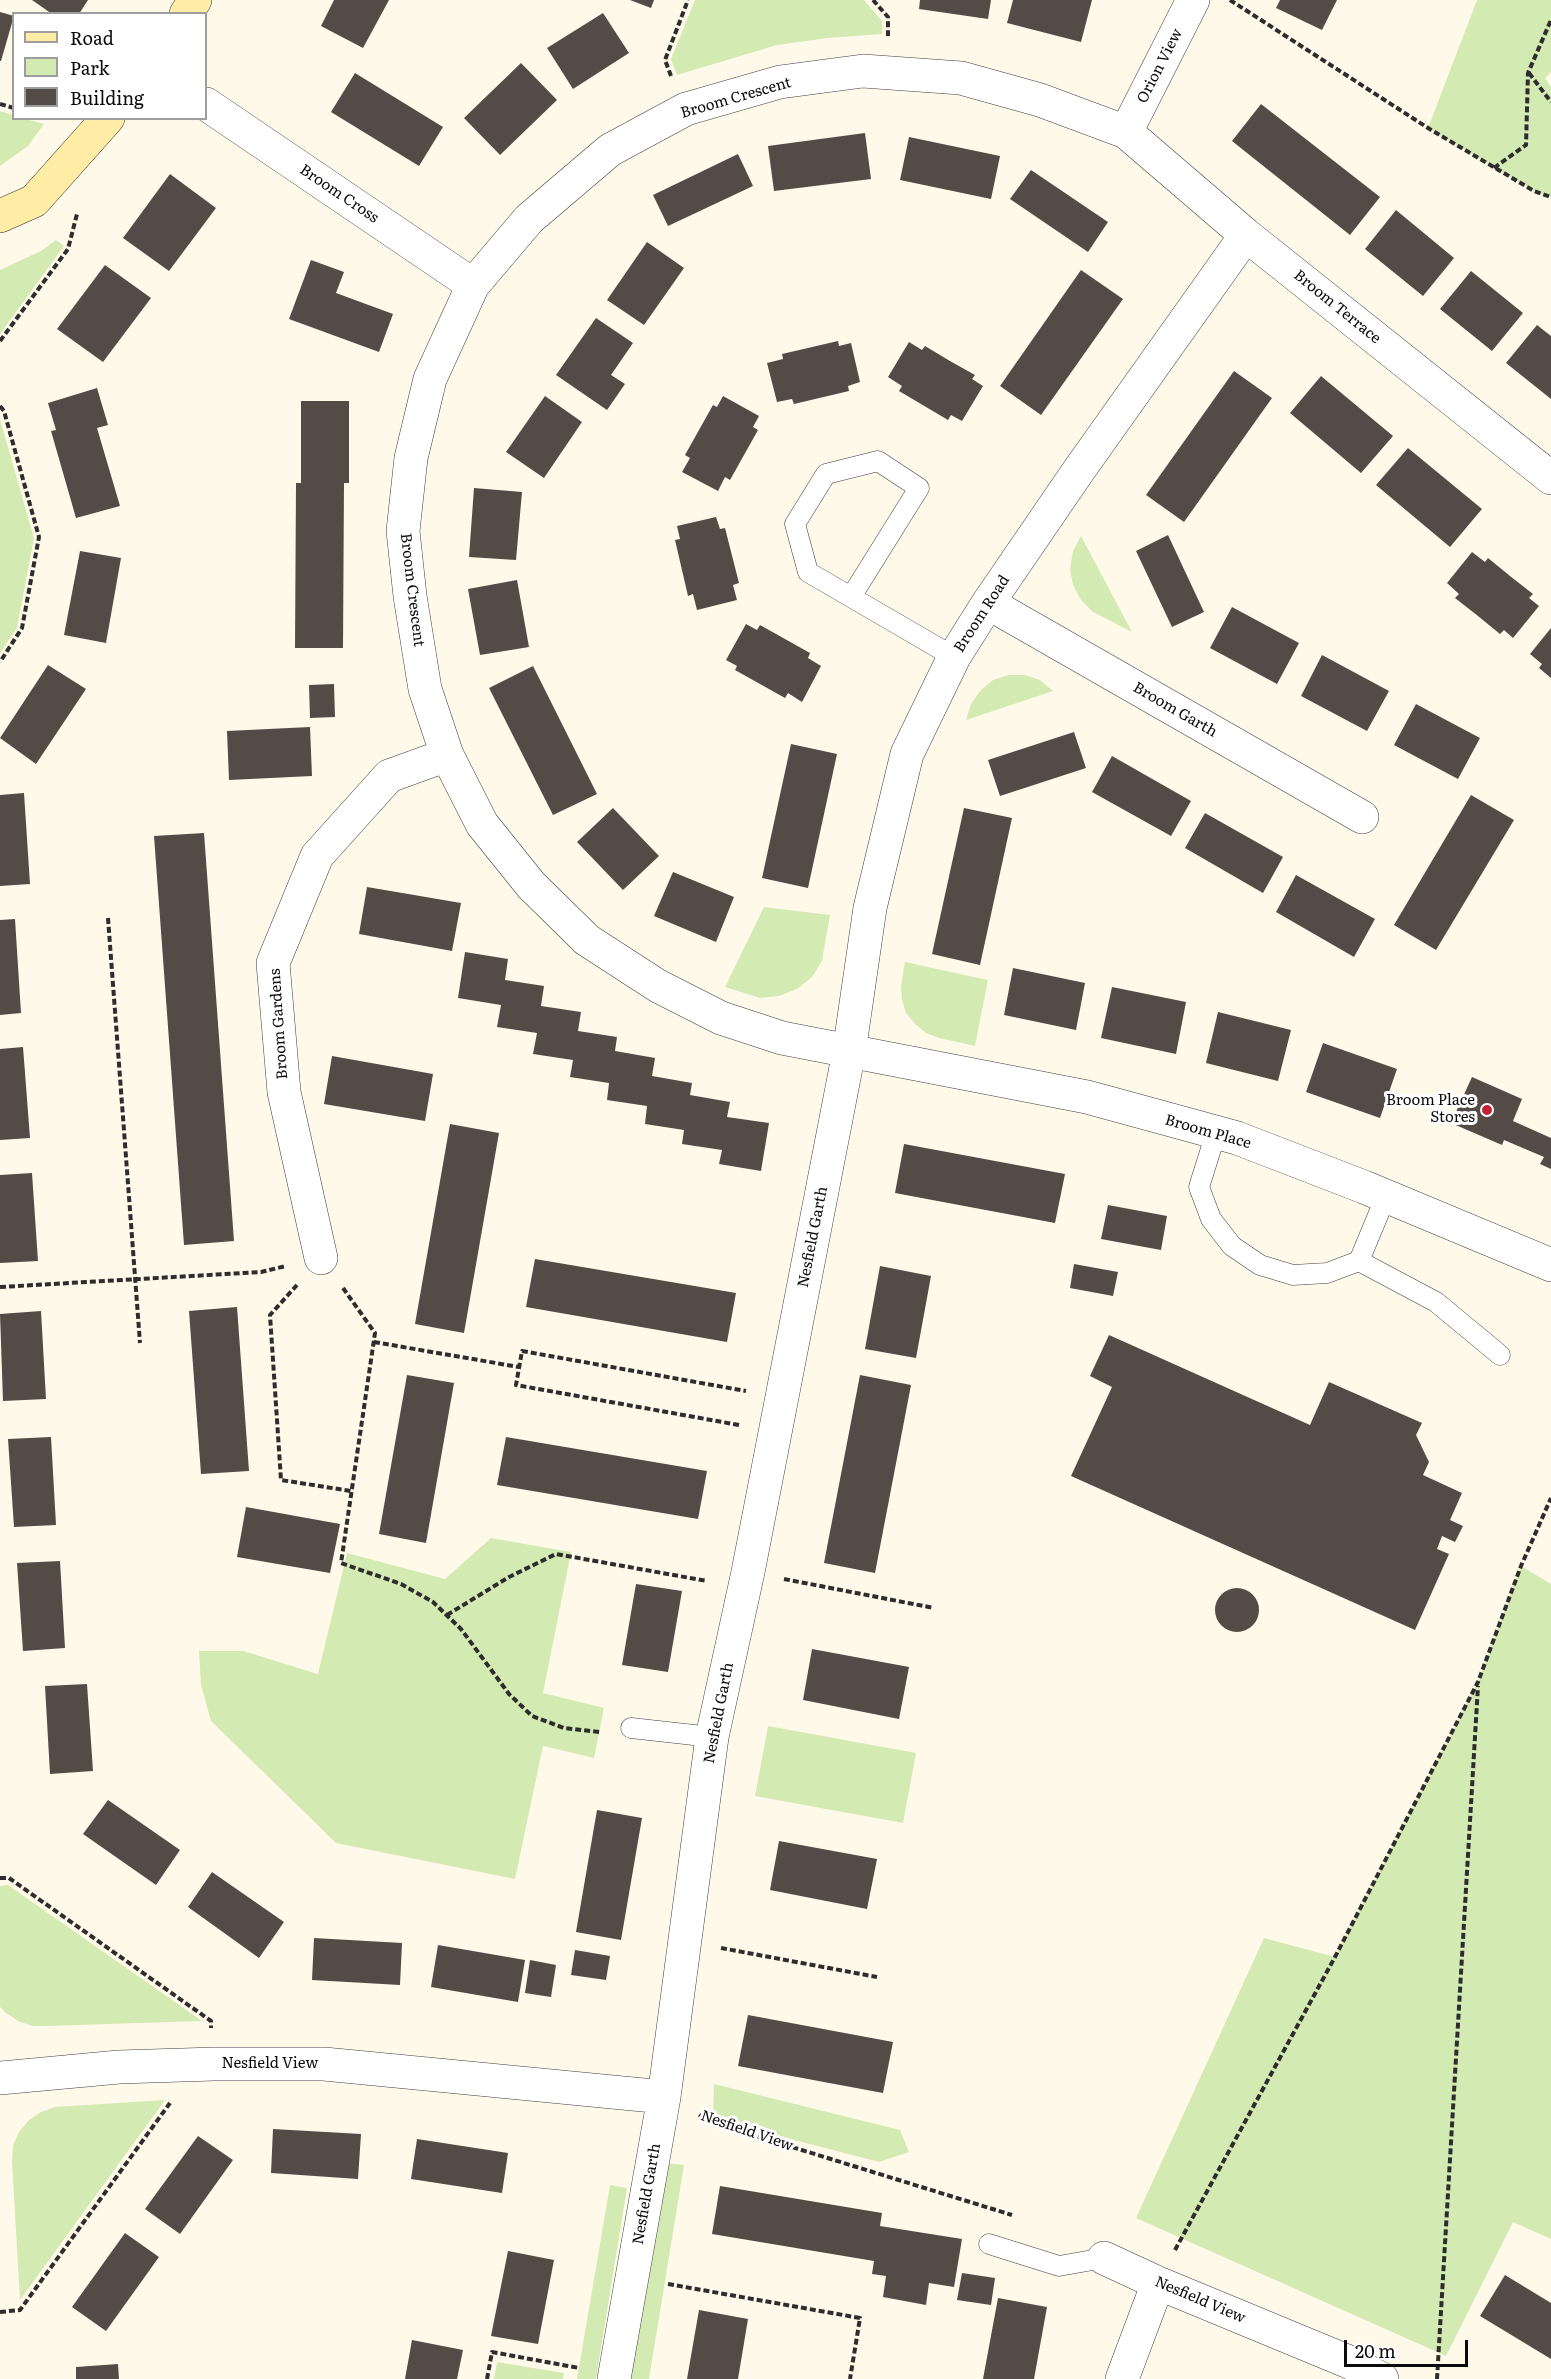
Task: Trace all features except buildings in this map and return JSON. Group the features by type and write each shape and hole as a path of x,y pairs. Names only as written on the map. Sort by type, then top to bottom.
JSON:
{"street":[{"name":"Orion View","path":"1126,132 1193,0"},
{"name":"Broom Crescent","path":"849,1052 782,1038 721,1018 658,986 587,940 531,885 482,824 447,755 425,689 410,596 403,531 411,458 430,380 473,285 529,219 610,150 686,109 780,82 863,71 961,78 1040,100 1126,132"},
{"name":"Broom Cross","path":"207,105 473,285"},
{"path":"0,216 34,201 106,120"},
{"name":"Broom Terrace","path":"1126,132 1246,235 1551,478"},
{"name":"Broom Road","path":"849,1052 870,908 907,754 954,657 1079,470 1246,235"},
{"name":"Broom Garth","path":"988,603 1362,817"},
{"name":"Broom Gardens","path":"321,1258 284,1092 273,963 317,856 389,776 447,755"},
{"name":"Broom Place","path":"849,1052 1087,1097 1237,1138 1386,1196 1551,1266"},
{"name":"Nesfield Garth","path":"615,2377 664,2097 712,1737 746,1580 849,1052"},
{"name":"Nesfield View","path":"0,2078 119,2067 324,2064 664,2097"},
{"name":"Nesfield View","path":"1104,2258 1158,2283 1349,2362 1382,2379"},
{"path":"1122,2379 1158,2283"}],"lane":[{"path":"851,597 919,488 878,461 826,474 795,524 808,572 954,657"},
{"path":"1216,1132 1199,1187 1211,1219 1232,1246 1260,1265 1293,1275 1327,1273 1359,1261 1386,1196"},
{"path":"1359,1261 1436,1302 1500,1355"},
{"path":"631,1728 712,1737"},
{"path":"989,2244 1059,2266 1104,2258"}],"path":[{"path":"686,109 665,60 688,0"},
{"path":"1229,0 1494,168 1534,191 1551,197"},
{"path":"1494,168 1526,145 1528,73 1551,20"},
{"path":"1528,73 1551,102"},
{"path":"0,406 4,411 39,537 22,628 0,662"},
{"path":"108,918 140,1343"},
{"path":"0,1287 261,1272 321,1258"},
{"path":"321,1258 375,1334 341,1563 401,1584 433,1602 461,1629 509,1694 532,1716 564,1728 599,1732 631,1728"},
{"path":"321,1258 270,1315 281,1480 351,1491"},
{"path":"374,1342 519,1367"},
{"path":"775,1432 516,1385 522,1352 782,1398"},
{"path":"1158,2283 1335,1957 1478,1682 1521,1566 1551,1498"},
{"path":"447,1615 509,1577 556,1554 934,1608"},
{"path":"1437,2379 1478,1682"},
{"path":"0,1878 9,1878 211,2021 214,2064"},
{"path":"685,1941 876,1977"},
{"path":"0,2312 20,2310 174,2098 174,2066"},
{"name":"Nesfield View","path":"664,2097 711,2122 1015,2216"},
{"path":"632,2278 861,2318 850,2379"},
{"path":"487,2379 492,2352 615,2377"}],"green space":[{"path":"695,0 864,0 882,21 882,34 777,45 677,75 671,59"},
{"path":"1477,0 1551,0 1551,72 1545,78 1551,87 1551,197 1534,191 1428,128"},
{"path":"0,111 12,115 12,120 29,120 44,124 28,146 0,166"},
{"path":"56,240 64,246 0,334 0,270 41,251"},
{"path":"0,419 34,538 17,628 0,653"},
{"path":"1081,536 1132,632 1093,612 1081,600 1073,585 1070,569 1073,551"},
{"path":"1008,675 1025,675 1040,680 1053,691 966,720 971,704 980,691 993,680"},
{"path":"764,907 830,915 822,961 812,977 797,989 779,996 760,998 725,987"},
{"path":"905,962 988,980 975,1046 939,1038 926,1033 915,1024 906,1013 902,1000 901,986"},
{"path":"491,1538 571,1552 543,1693 604,1708 594,1758 543,1746 515,1879 336,1843 211,1721 201,1685 199,1651 243,1651 318,1674 347,1553 445,1579"},
{"path":"1521,1566 1551,1584 1551,2239 1513,2222 1446,2356 1136,2218 1264,1938 1335,1957 1478,1682"},
{"path":"768,1726 916,1753 903,1823 755,1796"},
{"path":"8,1885 202,2021 32,2026 6,2013 0,2007 0,1886"},
{"path":"714,2084 900,2130 909,2152 879,2162 713,2119"},
{"path":"165,2100 20,2300 12,2161 13,2145 19,2132 29,2120 55,2107"},
{"path":"665,2163 684,2165 649,2379 627,2379"},
{"path":"610,2185 627,2188 596,2379 577,2379"},
{"path":"497,2362 564,2373 563,2379 494,2379"}],"place":[{"name":"Broom Place Stores","path":"1487,1110"}]}
